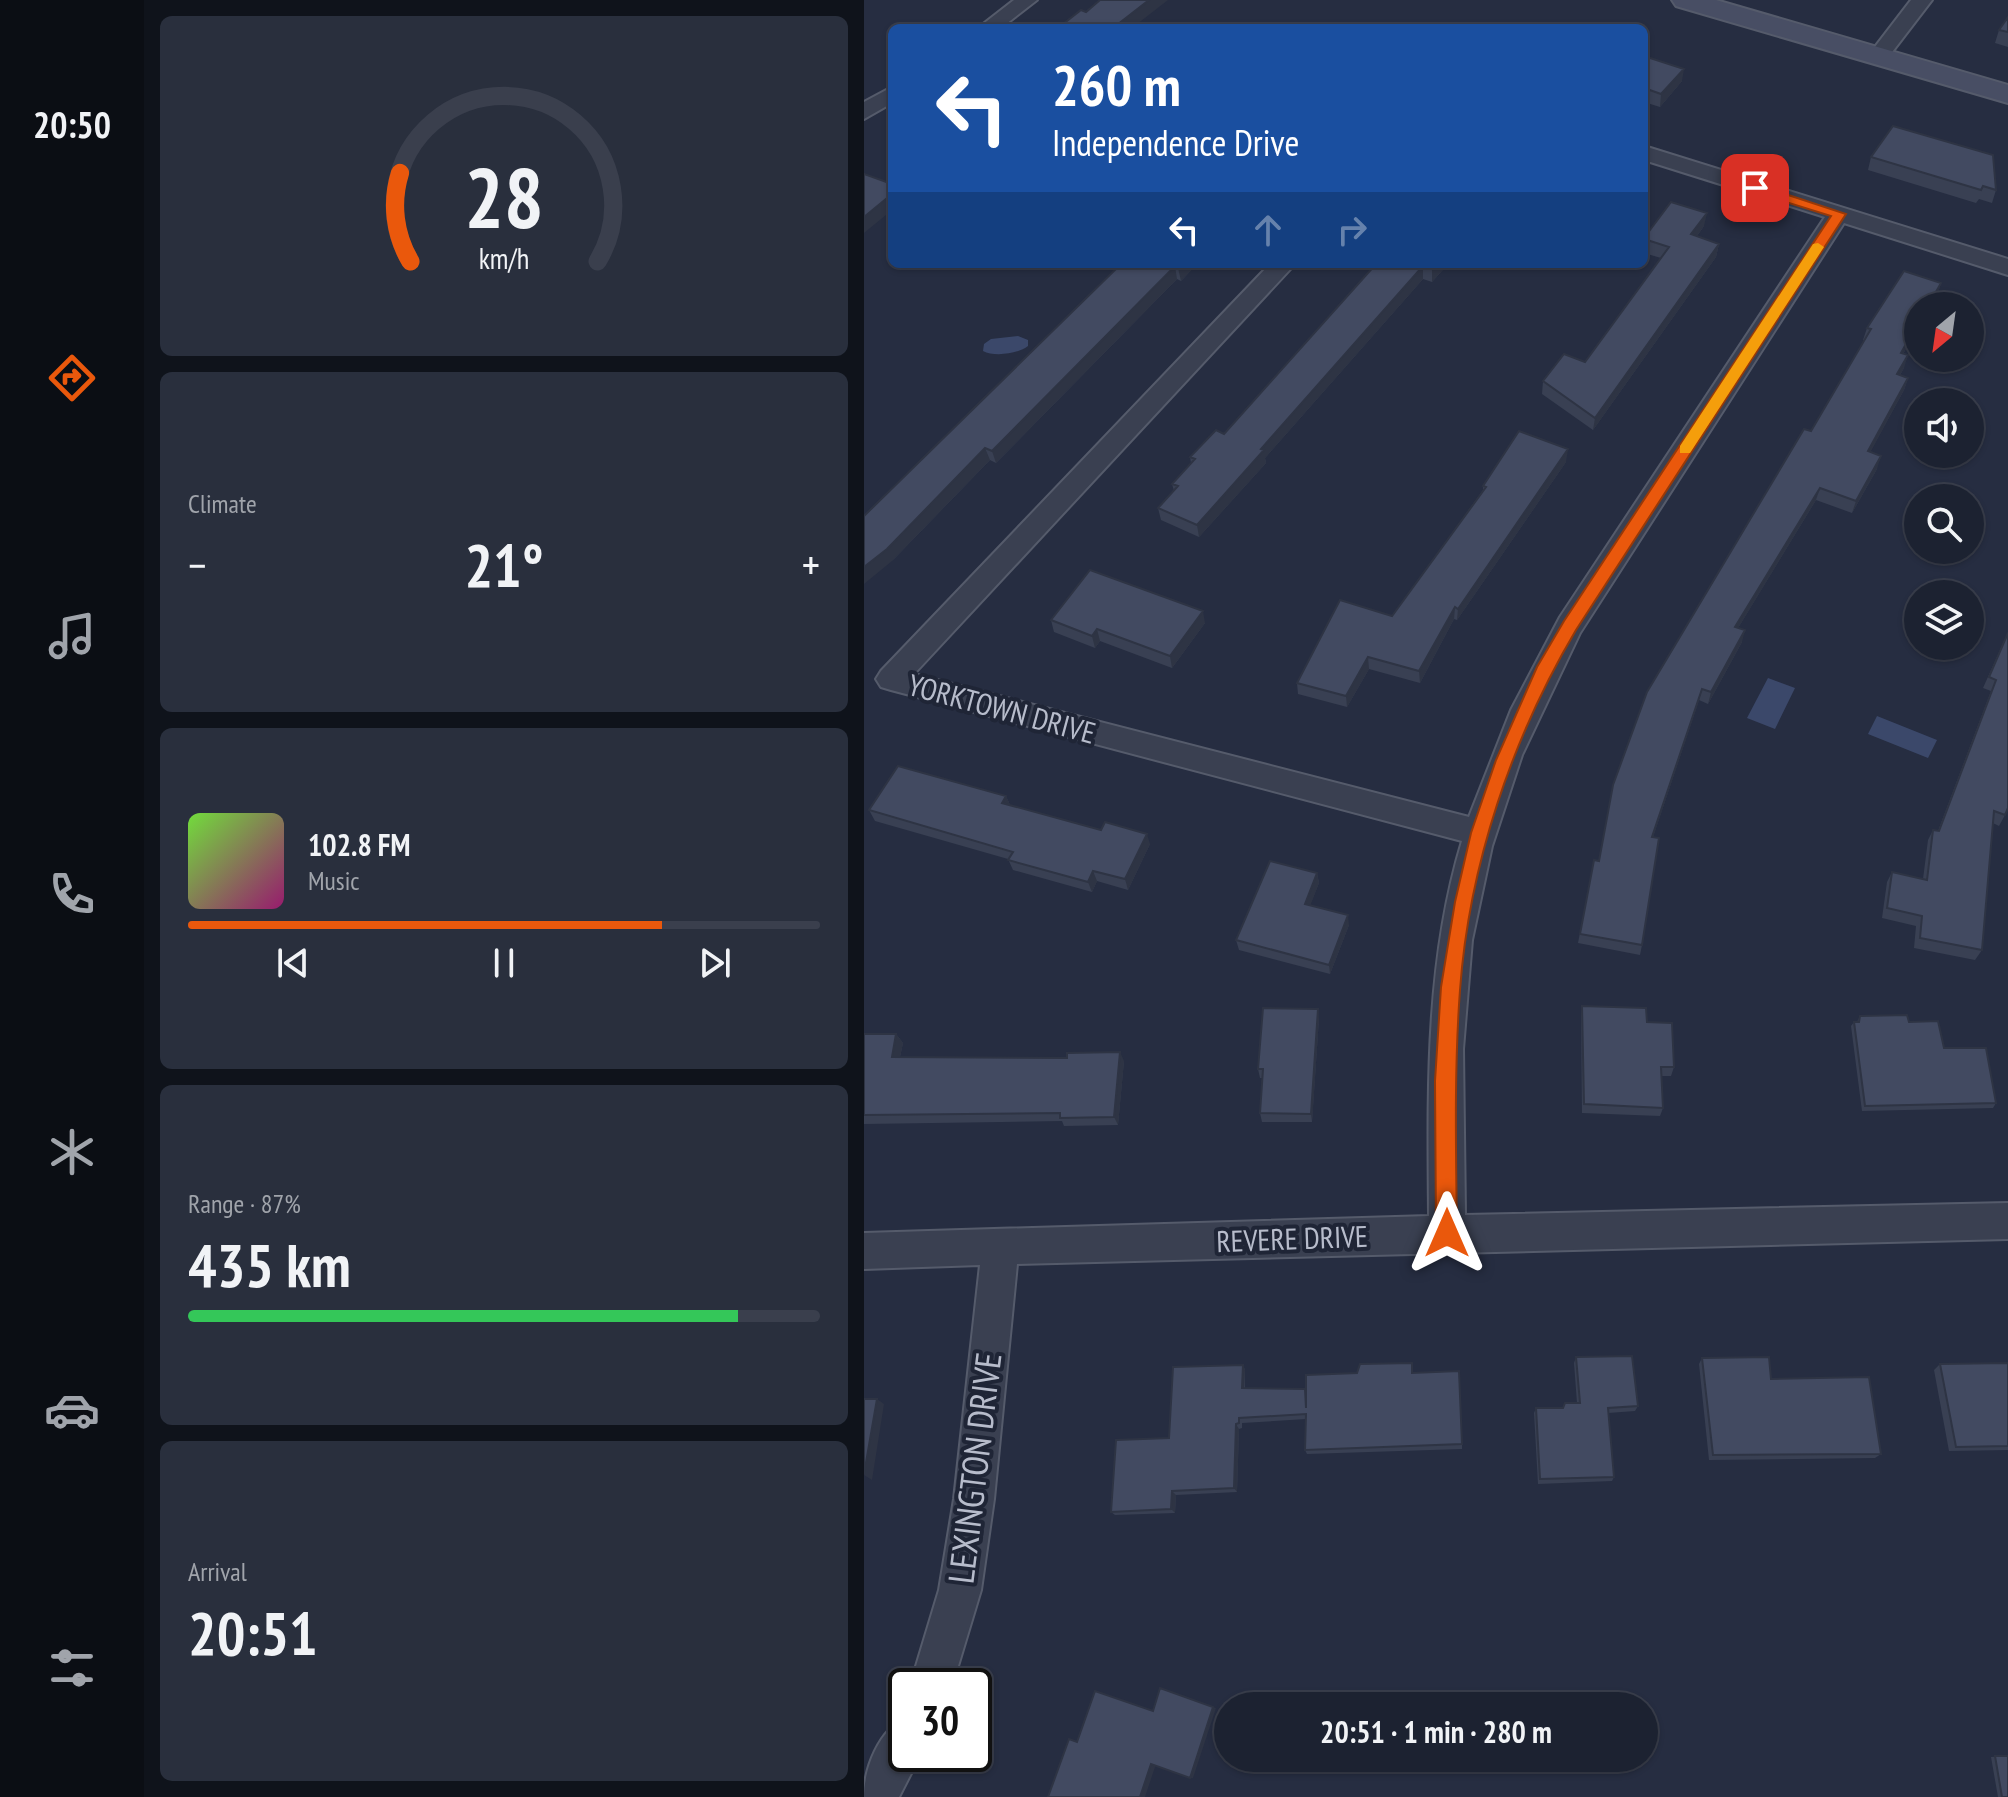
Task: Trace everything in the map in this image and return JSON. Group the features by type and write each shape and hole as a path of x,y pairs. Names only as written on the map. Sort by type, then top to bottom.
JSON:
{"street":[{"path":"994,24 1027,0"},
{"path":"1686,0 2008,94"},
{"path":"1879,56 1922,0"},
{"path":"864,112 888,96"},
{"path":"1648,154 2008,267"},
{"path":"1447,1233 1445,1081 1450,987 1464,902 1480,833 1504,760 1545,667 1839,214"},
{"name":"YORKTOWN DRIVE","path":"1279,268 891,679 1480,833"},
{"name":"REVERE DRIVE","path":"864,1251 1447,1233 2008,1221"},
{"name":"LEXINGTON DRIVE","path":"936,1668 960,1590 974,1499 1000,1247"},
{"path":"876,1797 889,1772"}],"water":[{"path":"1018,336 1028,340 1028,346 1006,354 983,351 984,344 991,339"},
{"path":"1768,678 1795,688 1775,729 1747,718"},
{"path":"1877,716 1937,740 1928,758 1868,734"}],"building":[{"path":"1100,0 1149,0 1118,24 1063,24 1081,10 1086,12"},
{"path":"2008,17 2008,32 1999,30"},
{"path":"1648,57 1684,69 1661,94 1648,89"},
{"path":"1893,126 1993,155 1996,190 1983,186 1981,190 1871,157"},
{"path":"864,174 888,183 888,197 864,217"},
{"path":"1671,202 1707,213 1691,234 1719,244 1595,418 1543,381 1564,354 1585,362 1669,247 1648,240 1648,233"},
{"path":"1117,268 1173,268 992,451 985,448 887,549 864,567 864,516"},
{"path":"1372,268 1421,268 1197,525 1158,508 1178,486 1172,484 1195,459 1190,457 1216,430 1224,434"},
{"path":"1904,271 1941,283 1936,292 1904,292 1904,348 1901,353 1904,354 1904,362 1897,374 1908,378 1868,451 1881,456 1856,501 1820,488 1735,627 1745,630 1711,692 1702,689 1652,837 1659,838 1642,945 1580,934 1594,860 1599,861 1613,785 1647,692 1804,429 1811,431 1871,329 1867,328"},
{"path":"1519,431 1568,449 1458,609 1455,607 1419,671 1368,657 1346,696 1297,683 1340,600 1392,616 1486,487 1483,486"},
{"path":"1090,570 1203,611 1170,656 1097,629 1092,636 1051,620"},
{"path":"2008,633 2008,808 2005,815 1994,811 1982,950 1920,938 1922,916 1887,908 1892,872 1927,880 1933,830 1939,831 1996,680 1989,677"},
{"path":"898,766 1006,796 1002,803 1101,830 1105,822 1147,834 1125,879 1093,871 1088,882 1008,860 1013,852 869,810"},
{"path":"1270,861 1317,873 1305,904 1348,915 1329,965 1236,940"},
{"path":"1582,1006 1646,1008 1647,1022 1672,1023 1674,1067 1661,1067 1663,1108 1584,1104"},
{"path":"1263,1008 1318,1009 1311,1114 1260,1113 1263,1069 1258,1069"},
{"path":"1907,1015 1909,1022 1938,1021 1944,1048 1986,1048 1996,1103 1865,1106 1854,1022 1859,1022 1860,1016"},
{"path":"864,1034 896,1034 892,1057 1067,1058 1067,1053 1120,1052 1114,1117 1060,1118 1060,1113 864,1115"},
{"path":"1632,1356 1638,1406 1608,1408 1614,1477 1540,1479 1536,1408 1563,1408 1565,1403 1580,1403 1576,1357"},
{"path":"1769,1357 1771,1379 1869,1377 1881,1454 1713,1455 1702,1358"},
{"path":"1412,1363 1412,1373 1459,1371 1462,1444 1305,1450 1306,1414 1239,1418 1236,1424 1234,1488 1172,1491 1171,1509 1111,1512 1116,1440 1169,1438 1173,1367 1243,1365 1242,1388 1305,1389 1306,1408 1306,1375 1357,1373 1360,1364"},
{"path":"2008,1363 2008,1446 1956,1447 1940,1364"},
{"path":"864,1399 877,1399 864,1474"},
{"path":"1160,1688 1213,1707 1190,1778 1151,1764 1140,1797 1048,1797 1069,1739 1077,1742 1095,1691 1153,1711"},
{"path":"1995,1756 2008,1756 2008,1797 2002,1797"}],"slow traffic":[{"path":"1685,449 1818,247"}],"route":[{"path":"1447,1233 1445,1081 1450,987 1464,902 1480,833 1504,760 1545,667 1570,625 1839,214 1755,188"}]}
